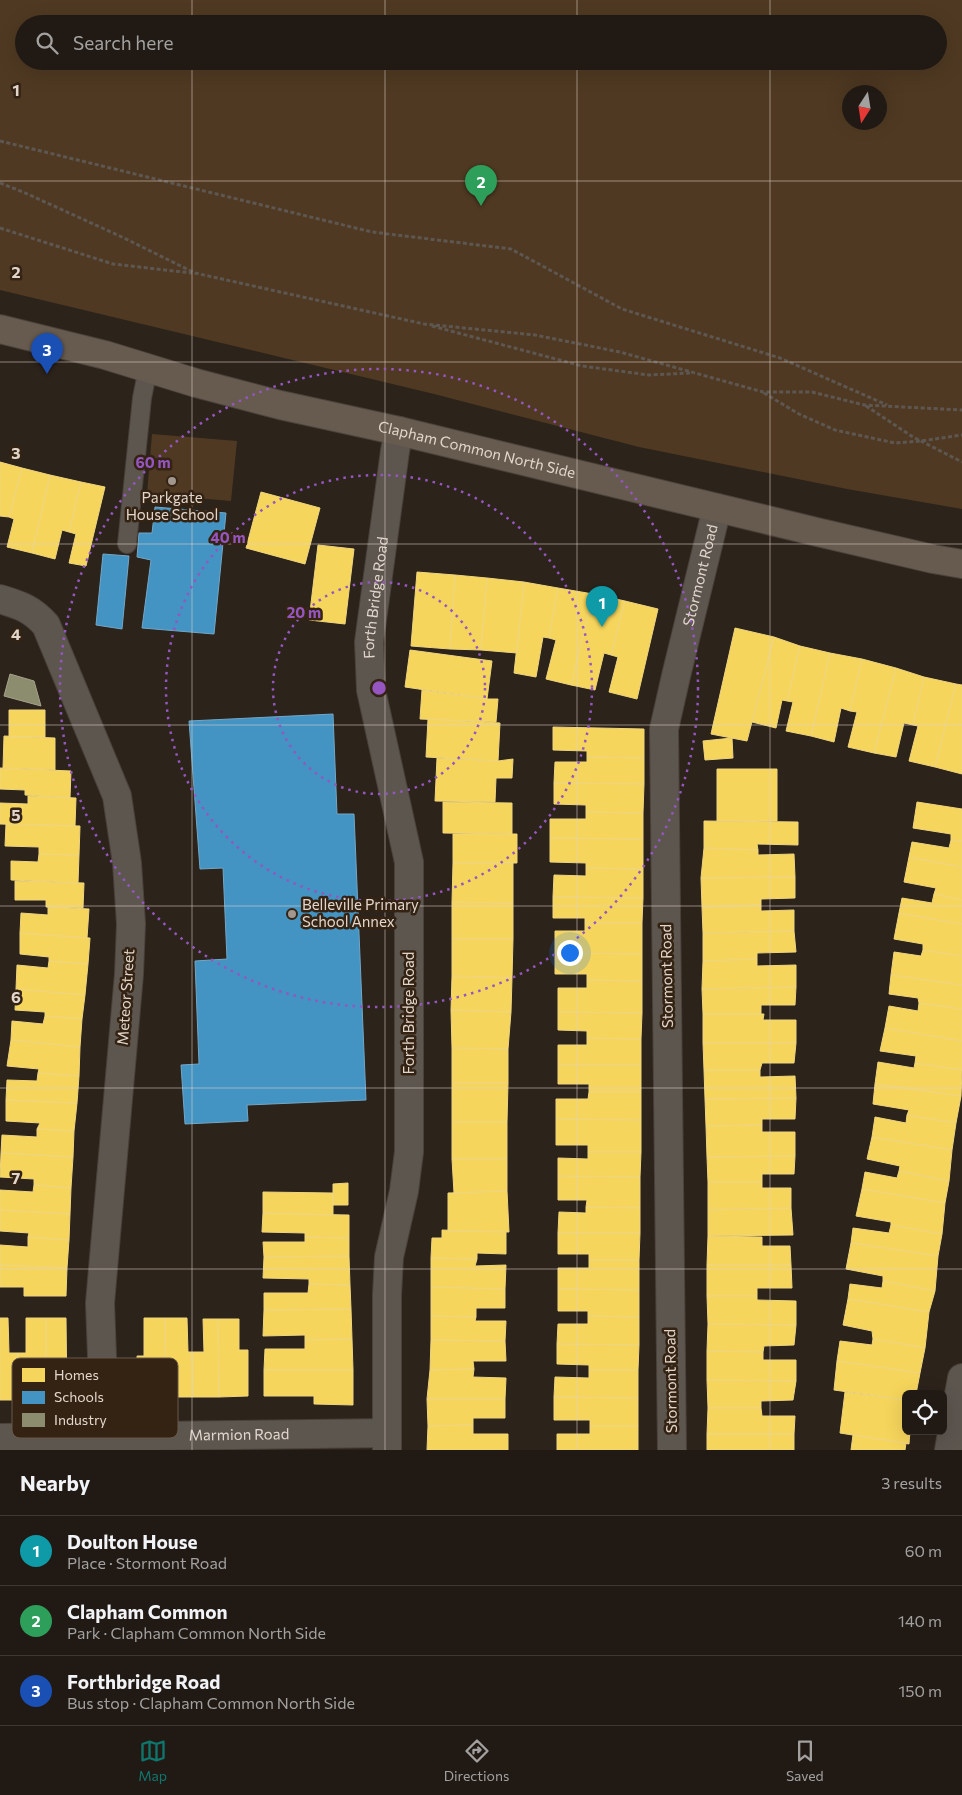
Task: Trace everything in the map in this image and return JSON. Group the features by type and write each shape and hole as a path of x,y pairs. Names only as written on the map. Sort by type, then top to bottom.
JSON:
{"highway":[{"name":"Clapham Common North Side","path":"0,329 105,355 196,383 280,405 399,431 717,508 961,564"}],"street":[{"name":"Forth Bridge Road","path":"387,1441 386,1295 390,1257 404,1191 409,1152 410,862 371,690 369,642 394,451 399,431"},
{"name":"Stormont Road","path":"672,1450 664,729 717,508"},
{"name":"Meteor Street","path":"0,600 21,606 37,614 46,625 117,796 127,863 131,924 129,974 100,1303 102,1358"},
{"path":"949,1450 962,1378"},
{"name":"Marmion Road","path":"176,1438 387,1441"}],"lane":[{"path":"127,544 142,398 148,368"}],"path":[{"path":"0,141 372,232 511,249 622,309 780,358 890,406"},
{"path":"0,183 122,237 195,273"},
{"path":"0,228 113,264 195,273 424,324 582,366 649,375 693,373"},
{"path":"424,324 535,335 620,352 763,392 812,392 864,405 962,410"},
{"path":"763,392 799,414 835,430 895,443 962,435"},
{"path":"864,405 921,441 962,462"}],"shaded area":[{"path":"0,0 962,0 962,509 847,489 639,447 434,394 0,290"},
{"path":"152,434 237,441 231,501 147,494"}],"building: Homes":[{"path":"0,462 22,468 9,517 0,516"},
{"path":"22,468 50,475 32,553 7,547 14,519 9,517"},
{"path":"50,475 81,482 69,532 62,530 55,559 32,553"},
{"path":"81,482 105,487 86,566 69,563 76,534 69,532"},
{"path":"261,492 320,508 305,564 246,548"},
{"path":"318,545 354,549 345,624 309,620"},
{"path":"417,572 455,575 450,649 411,646"},
{"path":"455,575 487,578 481,650 450,649"},
{"path":"487,578 524,582 517,653 481,650"},
{"path":"524,582 558,588 549,638 543,637 536,677 514,673"},
{"path":"558,588 593,594 571,685 546,679 556,640 549,638"},
{"path":"593,594 625,601 611,655 604,653 595,690 571,685"},
{"path":"625,601 658,609 637,699 609,692 618,657 611,655"},
{"path":"735,628 774,637 747,741 711,734"},
{"path":"774,637 800,646 787,701 782,700 776,728 752,722"},
{"path":"800,646 830,653 811,736 786,731 793,702 787,701"},
{"path":"410,650 492,661 487,699 405,687"},
{"path":"830,653 862,659 850,711 841,708 834,742 811,736"},
{"path":"862,659 896,668 874,753 848,747 857,712 850,711"},
{"path":"896,668 924,677 913,725 904,723 896,757 874,753"},
{"path":"924,677 956,684 935,767 909,761 918,726 913,725"},
{"path":"956,684 962,685 962,774 935,767"},
{"path":"422,690 498,699 496,722 420,719"},
{"path":"9,710 45,710 45,737 9,737"},
{"path":"428,719 500,723 498,761 426,757"},
{"path":"553,727 644,729 644,758 587,757 587,751 553,750"},
{"path":"4,736 55,738 55,770 3,768"},
{"path":"732,738 733,758 705,760 703,741"},
{"path":"587,757 644,758 644,784 554,783 555,762 587,762"},
{"path":"437,758 498,761 513,759 512,778 496,778 495,802 435,801"},
{"path":"0,768 71,771 70,798 25,795 25,790 0,789"},
{"path":"717,769 777,769 777,821 717,821"},
{"path":"554,783 644,784 643,813 586,812 586,805 554,804"},
{"path":"28,796 76,798 75,826 0,824 0,803 28,804"},
{"path":"443,802 512,803 512,834 443,833"},
{"path":"917,802 962,809 962,841 951,840 951,834 913,828"},
{"path":"586,812 643,813 643,839 550,838 550,819 586,819"},
{"path":"704,821 798,822 798,845 757,844 758,850 704,848"},
{"path":"6,824 80,826 79,855 39,854 39,847 5,846"},
{"path":"453,834 517,834 517,863 453,863"},
{"path":"550,838 643,839 643,869 586,868 586,863 550,862"},
{"path":"951,840 962,841 962,867 909,857 912,842 949,848"},
{"path":"704,848 758,850 758,855 794,854 795,877 701,878"},
{"path":"39,854 79,855 78,883 11,880 11,861 38,862"},
{"path":"909,857 962,867 962,900 934,894 936,888 904,882"},
{"path":"453,863 513,863 513,903 452,902"},
{"path":"586,868 643,869 643,898 553,897 554,875 586,876"},
{"path":"795,877 795,898 761,899 761,905 702,907 701,878"},
{"path":"15,881 84,883 83,908 46,907 46,900 15,900"},
{"path":"934,894 962,900 962,924 899,913 902,898 932,903"},
{"path":"553,897 643,898 642,923 585,923 585,918 553,918"},
{"path":"452,902 513,903 513,939 452,939"},
{"path":"761,905 761,911 794,910 794,931 703,933 702,907"},
{"path":"48,907 89,909 87,938 20,933 21,913 48,915"},
{"path":"899,913 962,924 962,956 923,950 923,944 894,939"},
{"path":"585,923 642,923 642,954 555,953 555,931 585,931"},
{"path":"794,931 796,952 757,953 757,959 703,961 703,933"},
{"path":"20,933 90,938 88,964 49,961 49,957 20,954"},
{"path":"452,939 513,939 512,978 452,976"},
{"path":"923,950 962,956 962,985 891,975 894,952 921,956"},
{"path":"555,953 642,954 642,981 587,980 587,974 555,974"},
{"path":"757,959 757,966 796,965 796,987 702,989 703,961"},
{"path":"49,961 88,964 85,995 16,989 17,965 48,968"},
{"path":"891,975 962,985 962,1009 919,1003 918,998 889,994"},
{"path":"452,976 512,978 511,1012 451,1010"},
{"path":"587,980 642,981 642,1013 558,1012 558,988 587,988"},
{"path":"796,987 795,1005 761,1005 761,1014 703,1014 702,989"},
{"path":"16,989 85,995 82,1019 45,1016 45,1012 15,1010"},
{"path":"919,1003 962,1009 962,1041 885,1028 889,1006 918,1011"},
{"path":"451,1010 511,1012 508,1049 452,1048"},
{"path":"558,1012 642,1013 641,1039 587,1038 587,1031 558,1030"},
{"path":"703,1014 764,1014 763,1020 796,1020 796,1043 703,1043"},
{"path":"45,1016 82,1019 80,1047 11,1040 12,1021 43,1024"},
{"path":"885,1028 962,1041 962,1070 915,1063 916,1056 880,1051"},
{"path":"587,1038 641,1039 641,1065 558,1065 558,1045 587,1045"},
{"path":"11,1040 80,1047 79,1076 38,1073 39,1069 7,1066"},
{"path":"703,1043 796,1043 794,1063 762,1063 760,1070 704,1070"},
{"path":"452,1048 508,1049 508,1083 452,1083"},
{"path":"878,1062 914,1068 915,1063 962,1070 961,1096 875,1084"},
{"path":"558,1065 641,1065 641,1092 589,1092 589,1084 558,1084"},
{"path":"704,1070 760,1070 760,1077 795,1076 796,1098 705,1099"},
{"path":"38,1073 79,1076 77,1103 6,1100 7,1080 37,1081"},
{"path":"452,1083 508,1083 507,1122 452,1122"},
{"path":"875,1084 961,1096 956,1123 907,1115 909,1110 873,1104"},
{"path":"589,1092 641,1092 641,1120 556,1119 556,1099 588,1099"},
{"path":"796,1098 795,1119 762,1119 762,1125 706,1126 705,1099"},
{"path":"6,1100 77,1103 74,1131 37,1129 40,1123 6,1121"},
{"path":"907,1115 956,1123 952,1150 872,1137 875,1117 906,1123"},
{"path":"556,1119 641,1120 641,1152 588,1152 588,1145 556,1145"},
{"path":"452,1122 507,1122 507,1159 452,1159"},
{"path":"762,1125 762,1132 795,1132 795,1156 707,1157 706,1126"},
{"path":"37,1129 74,1131 73,1157 1,1153 2,1135 37,1137"},
{"path":"872,1137 952,1150 949,1181 899,1171 900,1166 867,1159"},
{"path":"588,1152 641,1152 640,1177 558,1176 558,1158 588,1159"},
{"path":"1,1153 73,1157 71,1188 34,1185 34,1179 0,1177"},
{"path":"795,1156 794,1174 762,1174 762,1182 708,1182 707,1157"},
{"path":"452,1159 507,1159 507,1191 454,1193"},
{"path":"899,1171 949,1181 945,1203 862,1189 865,1172 897,1178"},
{"path":"558,1176 640,1177 640,1208 586,1207 587,1200 558,1200"},
{"path":"708,1182 762,1182 762,1188 791,1188 791,1208 708,1210"},
{"path":"348,1183 348,1205 333,1205 333,1184"},
{"path":"34,1185 71,1188 70,1214 0,1210 0,1190 33,1192"},
{"path":"862,1189 945,1203 942,1234 891,1225 891,1222 856,1216"},
{"path":"507,1191 509,1232 448,1231 448,1193"},
{"path":"263,1192 333,1193 333,1215 263,1213"},
{"path":"586,1207 640,1208 640,1233 558,1233 559,1212 586,1213"},
{"path":"791,1208 793,1235 708,1236 708,1210"},
{"path":"0,1210 70,1214 69,1240 28,1237 29,1233 0,1231"},
{"path":"263,1213 349,1215 349,1238 305,1237 305,1233 262,1232"},
{"path":"891,1225 942,1234 938,1256 851,1243 853,1228 889,1233"},
{"path":"442,1230 506,1232 506,1254 477,1253 477,1259 431,1258 432,1238 442,1238"},
{"path":"558,1233 640,1233 639,1260 589,1260 589,1254 558,1254"},
{"path":"708,1236 762,1237 762,1246 790,1246 791,1265 707,1265"},
{"path":"28,1237 69,1240 67,1268 0,1265 0,1245 28,1247"},
{"path":"305,1237 349,1238 349,1256 264,1257 263,1242 305,1242"},
{"path":"851,1243 938,1256 935,1291 883,1281 883,1276 846,1269"},
{"path":"349,1256 350,1285 309,1284 309,1279 263,1278 264,1257"},
{"path":"431,1258 477,1259 475,1266 506,1265 505,1289 431,1287"},
{"path":"589,1260 639,1260 639,1290 558,1289 558,1268 589,1268"},
{"path":"0,1265 67,1268 66,1296 24,1296 24,1287 0,1287"},
{"path":"707,1265 791,1265 792,1288 757,1288 757,1296 707,1296"},
{"path":"883,1281 935,1291 929,1312 848,1299 850,1284 882,1288"},
{"path":"309,1284 350,1285 351,1309 264,1310 264,1293 308,1293"},
{"path":"431,1287 505,1289 505,1308 476,1308 476,1317 431,1316"},
{"path":"558,1289 639,1290 639,1317 588,1316 588,1311 558,1311"},
{"path":"707,1296 757,1296 757,1300 796,1301 796,1325 708,1324"},
{"path":"848,1299 929,1312 925,1348 873,1339 872,1331 843,1325"},
{"path":"351,1309 352,1339 305,1340 305,1335 263,1336 264,1310"},
{"path":"431,1316 476,1317 475,1321 506,1321 505,1341 431,1340"},
{"path":"588,1316 639,1317 639,1345 557,1344 558,1324 588,1324"},
{"path":"0,1318 8,1318 9,1353 17,1353 17,1358 12,1358 12,1400 0,1400"},
{"path":"26,1318 46,1318 46,1358 17,1358 17,1353 26,1353"},
{"path":"46,1318 66,1318 66,1358 46,1358"},
{"path":"144,1318 165,1318 166,1358 137,1358 137,1356 144,1356"},
{"path":"165,1318 187,1318 188,1352 192,1352 193,1397 178,1397 178,1358 166,1358"},
{"path":"203,1319 218,1319 219,1397 193,1397 192,1352 204,1352"},
{"path":"218,1319 239,1319 239,1350 248,1350 248,1396 219,1397"},
{"path":"708,1324 796,1325 794,1345 764,1346 763,1352 707,1351"},
{"path":"352,1339 353,1370 264,1370 265,1349 305,1349 305,1340"},
{"path":"873,1339 925,1348 920,1373 837,1361 840,1341 872,1345"},
{"path":"431,1340 505,1341 506,1361 473,1361 474,1369 430,1370"},
{"path":"557,1344 639,1345 638,1370 589,1370 589,1365 557,1364"},
{"path":"707,1351 763,1352 763,1360 796,1360 796,1381 707,1380"},
{"path":"837,1361 920,1373 917,1390 902,1390 902,1399 834,1390"},
{"path":"474,1369 473,1377 506,1378 505,1399 427,1399 430,1370"},
{"path":"264,1370 353,1370 353,1405 314,1404 314,1396 264,1396"},
{"path":"589,1370 638,1370 638,1398 554,1397 555,1377 589,1378"},
{"path":"707,1380 796,1381 793,1400 761,1401 761,1408 708,1408"},
{"path":"845,1392 902,1399 902,1435 910,1435 909,1444 840,1433"},
{"path":"554,1397 638,1398 638,1426 590,1426 590,1420 554,1420"},
{"path":"427,1399 505,1399 505,1418 473,1418 473,1425 428,1426"},
{"path":"708,1408 761,1408 762,1416 795,1416 794,1434 707,1434"},
{"path":"473,1425 473,1434 508,1434 508,1450 427,1450 428,1426"},
{"path":"590,1426 638,1426 638,1450 557,1450 557,1434 590,1434"},
{"path":"707,1434 794,1434 794,1450 707,1450"},
{"path":"853,1435 906,1443 905,1450 851,1450"}],"building: Schools":[{"path":"155,507 226,513 214,634 142,628 151,560 137,557 139,533 152,533"},
{"path":"103,554 129,556 122,629 96,625"},
{"name":"Belleville Primary School Annex","path":"333,714 337,814 354,814 366,1100 247,1105 248,1121 185,1124 181,1065 199,1064 195,961 227,959 223,868 200,869 189,721"}],"building: Industry":[{"path":"10,674 34,681 41,706 4,696"}],"place":[{"name":"Clapham Common","path":"481,206"},
{"name":"Forthbridge Road","path":"47,374"},
{"name":"Parkgate House School","path":"172,481"},
{"name":"Doulton House","path":"602,627"},
{"name":"Belleville Primary School Annex","path":"292,914"}]}
